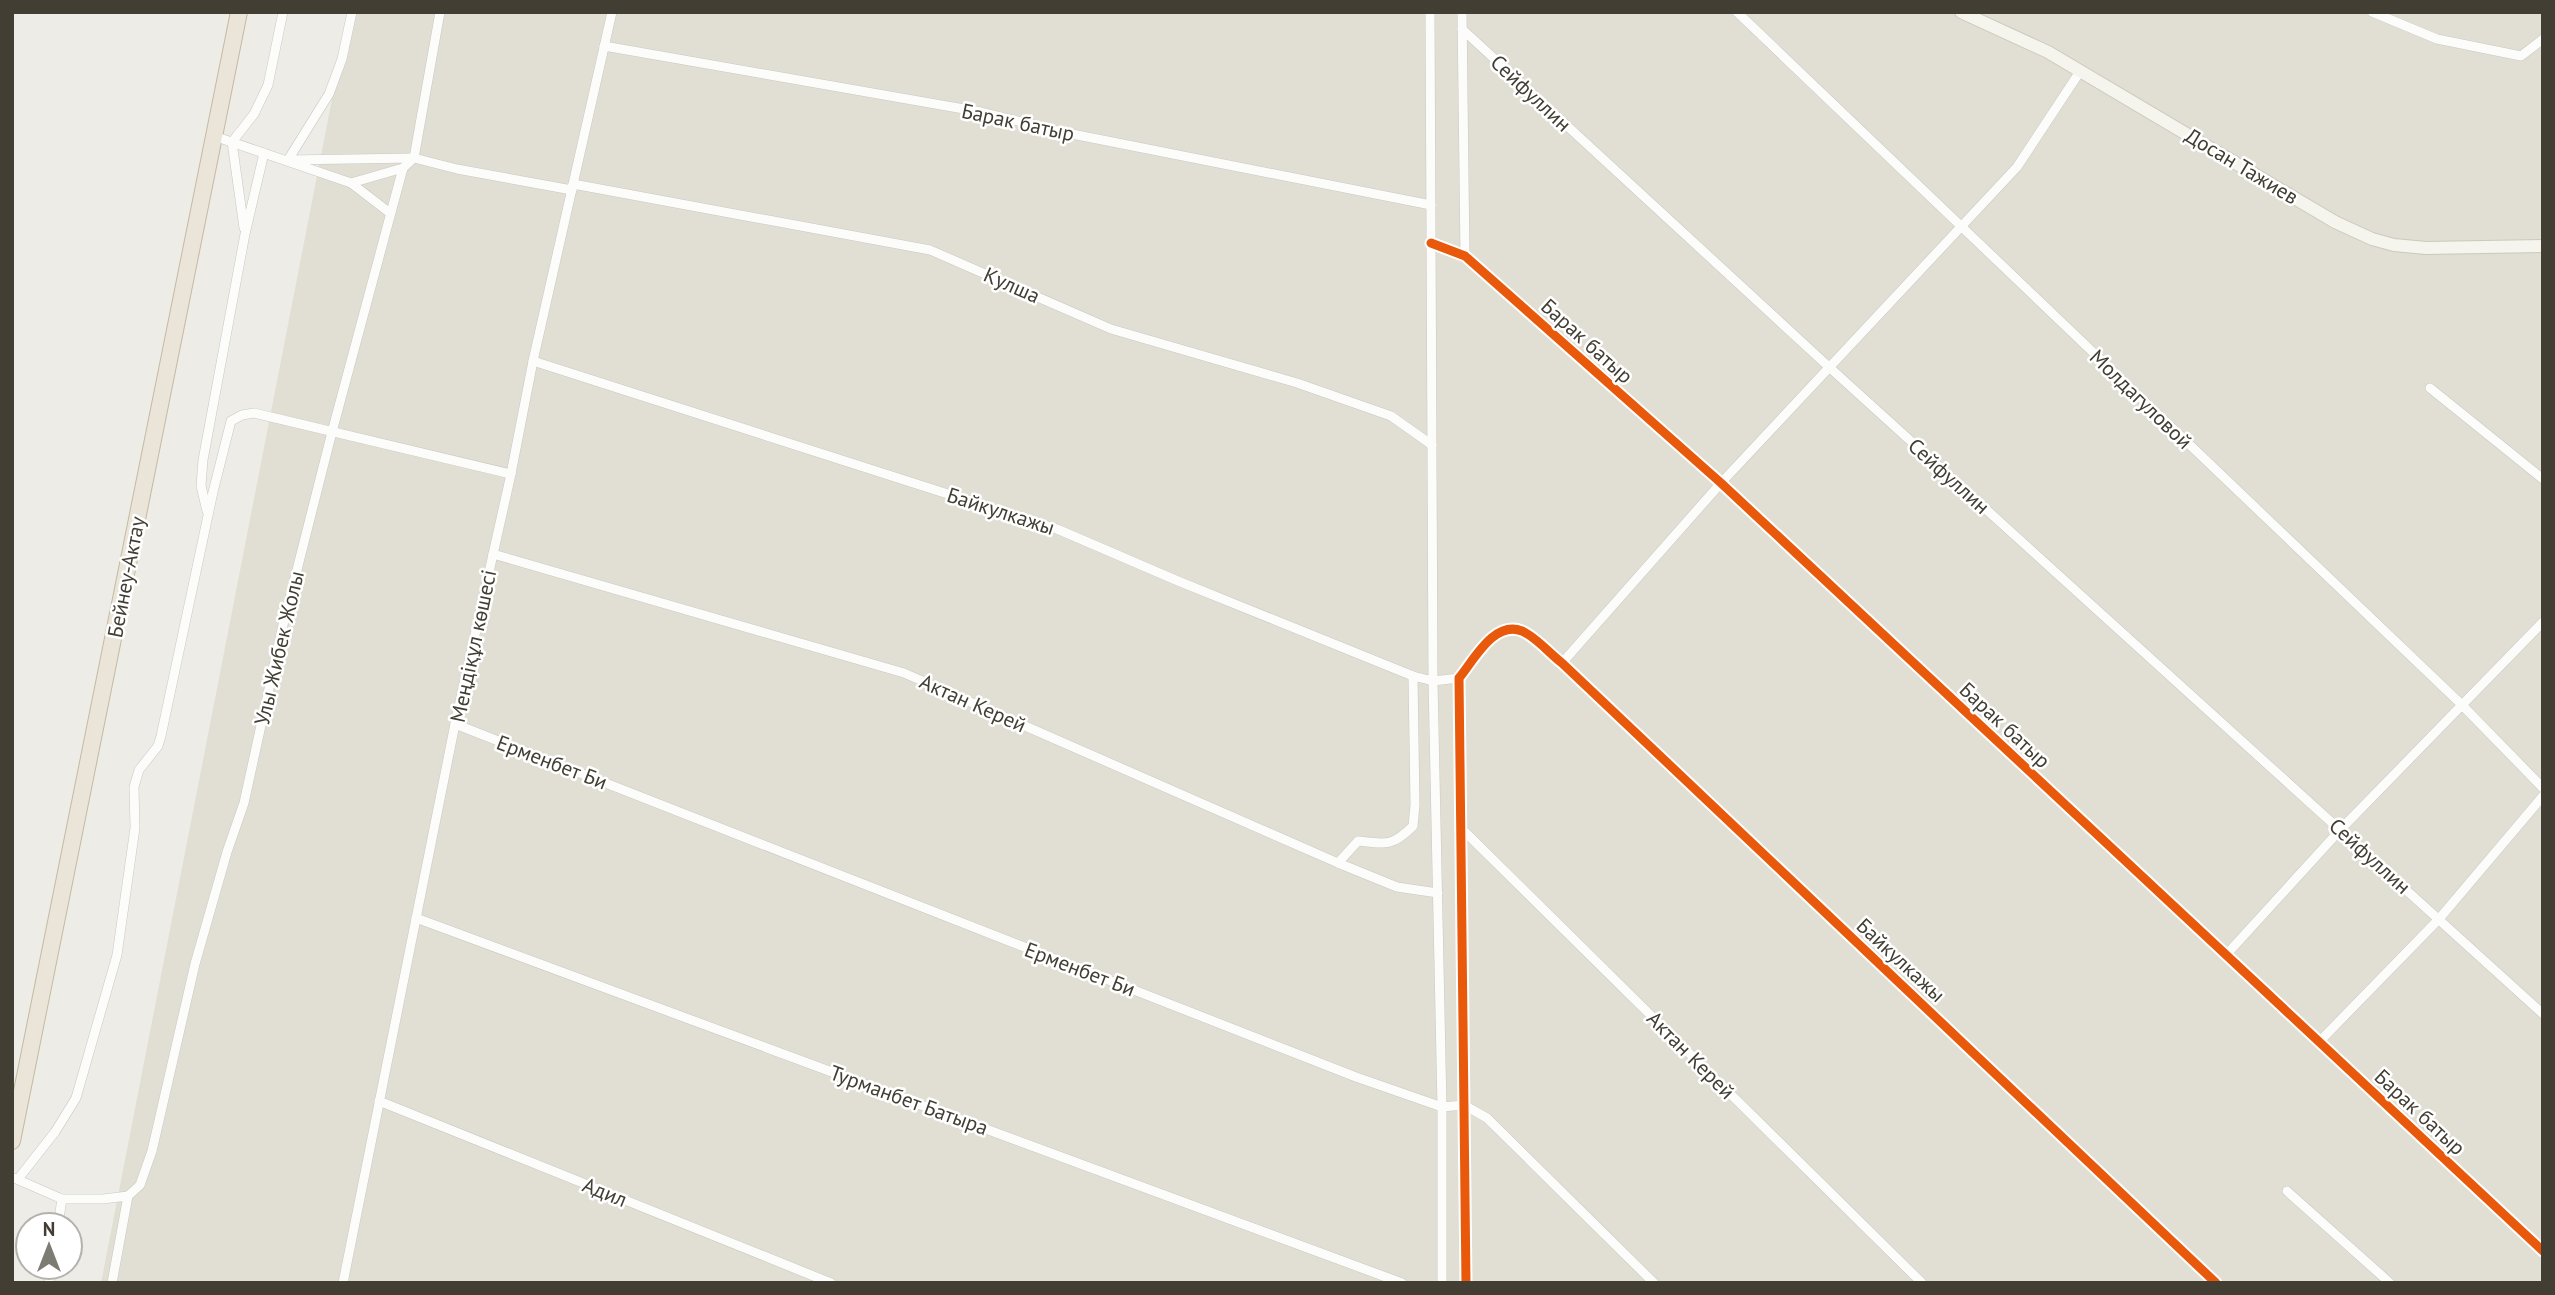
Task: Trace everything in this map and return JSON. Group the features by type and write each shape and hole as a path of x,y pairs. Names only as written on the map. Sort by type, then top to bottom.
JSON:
{"highway":[{"name":"Бейнеу-Актау","path":"12,1142 239,12"}],"street":[{"path":"245,234 232,142 254,114 268,85 283,12"},
{"path":"288,160 329,94 342,59 352,12"},
{"path":"352,183 402,168 414,158 440,12"},
{"name":"Меңдіқұл көшесі","path":"343,1283 455,724 612,12"},
{"path":"1430,12 1433,681 1441,1107 1441,1283"},
{"path":"1462,12 1465,256"},
{"name":"Молдагуловой","path":"1737,12 2461,704 2543,788"},
{"name":"Досан Тажиев","path":"1961,12 2081,70 2335,222 2372,239 2394,245 2426,248 2543,246"},
{"path":"2372,12 2437,39 2521,56 2543,39"},
{"name":"Сейфуллин","path":"1462,29 1829,368 2543,1014"},
{"name":"Барак батыр","path":"604,46 981,112 1067,133 1431,205"},
{"path":"1562,663 1721,484 2017,167 2081,70"},
{"path":"214,136 352,183 390,213"},
{"path":"208,516 201,486 203,460 245,234 264,153"},
{"name":"Кулша","path":"288,160 414,158 457,169 930,250 1111,329 1297,383 1391,416 1432,445"},
{"name":"Улы Жибек Жолы","path":"112,1283 128,1196 140,1185 152,1152 195,964 244,803 283,625 402,168"},
{"name":"Барак батыр","path":"1431,243 1465,256 1721,484 2543,1251"},
{"name":"Байкулкажы","path":"533,361 1057,529 1413,676 1433,681 1460,678 1492,637 1500,631 1522,631 1562,663 2216,1283"},
{"path":"2430,388 2543,479"},
{"path":"128,1196 62,1199 15,1178 55,1132 76,1098 91,1052 117,955 135,828 134,787 139,770 158,746 161,736 231,421 236,417 254,413 511,474"},
{"name":"Актан Керей","path":"493,554 904,673 1338,863 1397,887 1438,893"},
{"path":"2226,955 2341,829 2543,622"},
{"path":"1338,863 1358,841 1383,845 1401,838 1413,826 1413,676"},
{"path":"1460,678 1466,1283"},
{"name":"Ерменбет Би","path":"455,724 1356,1077 1441,1107 1464,1105"},
{"path":"2319,1042 2439,919 2543,796"},
{"name":"Актан Керей","path":"1461,828 1922,1283"},
{"name":"Турманбет Батыра","path":"416,918 1402,1283"},
{"name":"Адил","path":"379,1101 831,1283"},
{"path":"1464,1105 1487,1118 1654,1283"},
{"path":"2287,1191 2390,1283"},
{"path":"60,1211 62,1199"}],"shaded area":[{"path":"349,12 2543,12 2543,1283 101,1283"}],"cycle path":[{"path":"1431,243 1465,256 1721,483 2543,1251"},
{"path":"1466,1283 1459,678 1494,636 1512,629 1522,631 1538,641 1562,663 2216,1283"}]}
